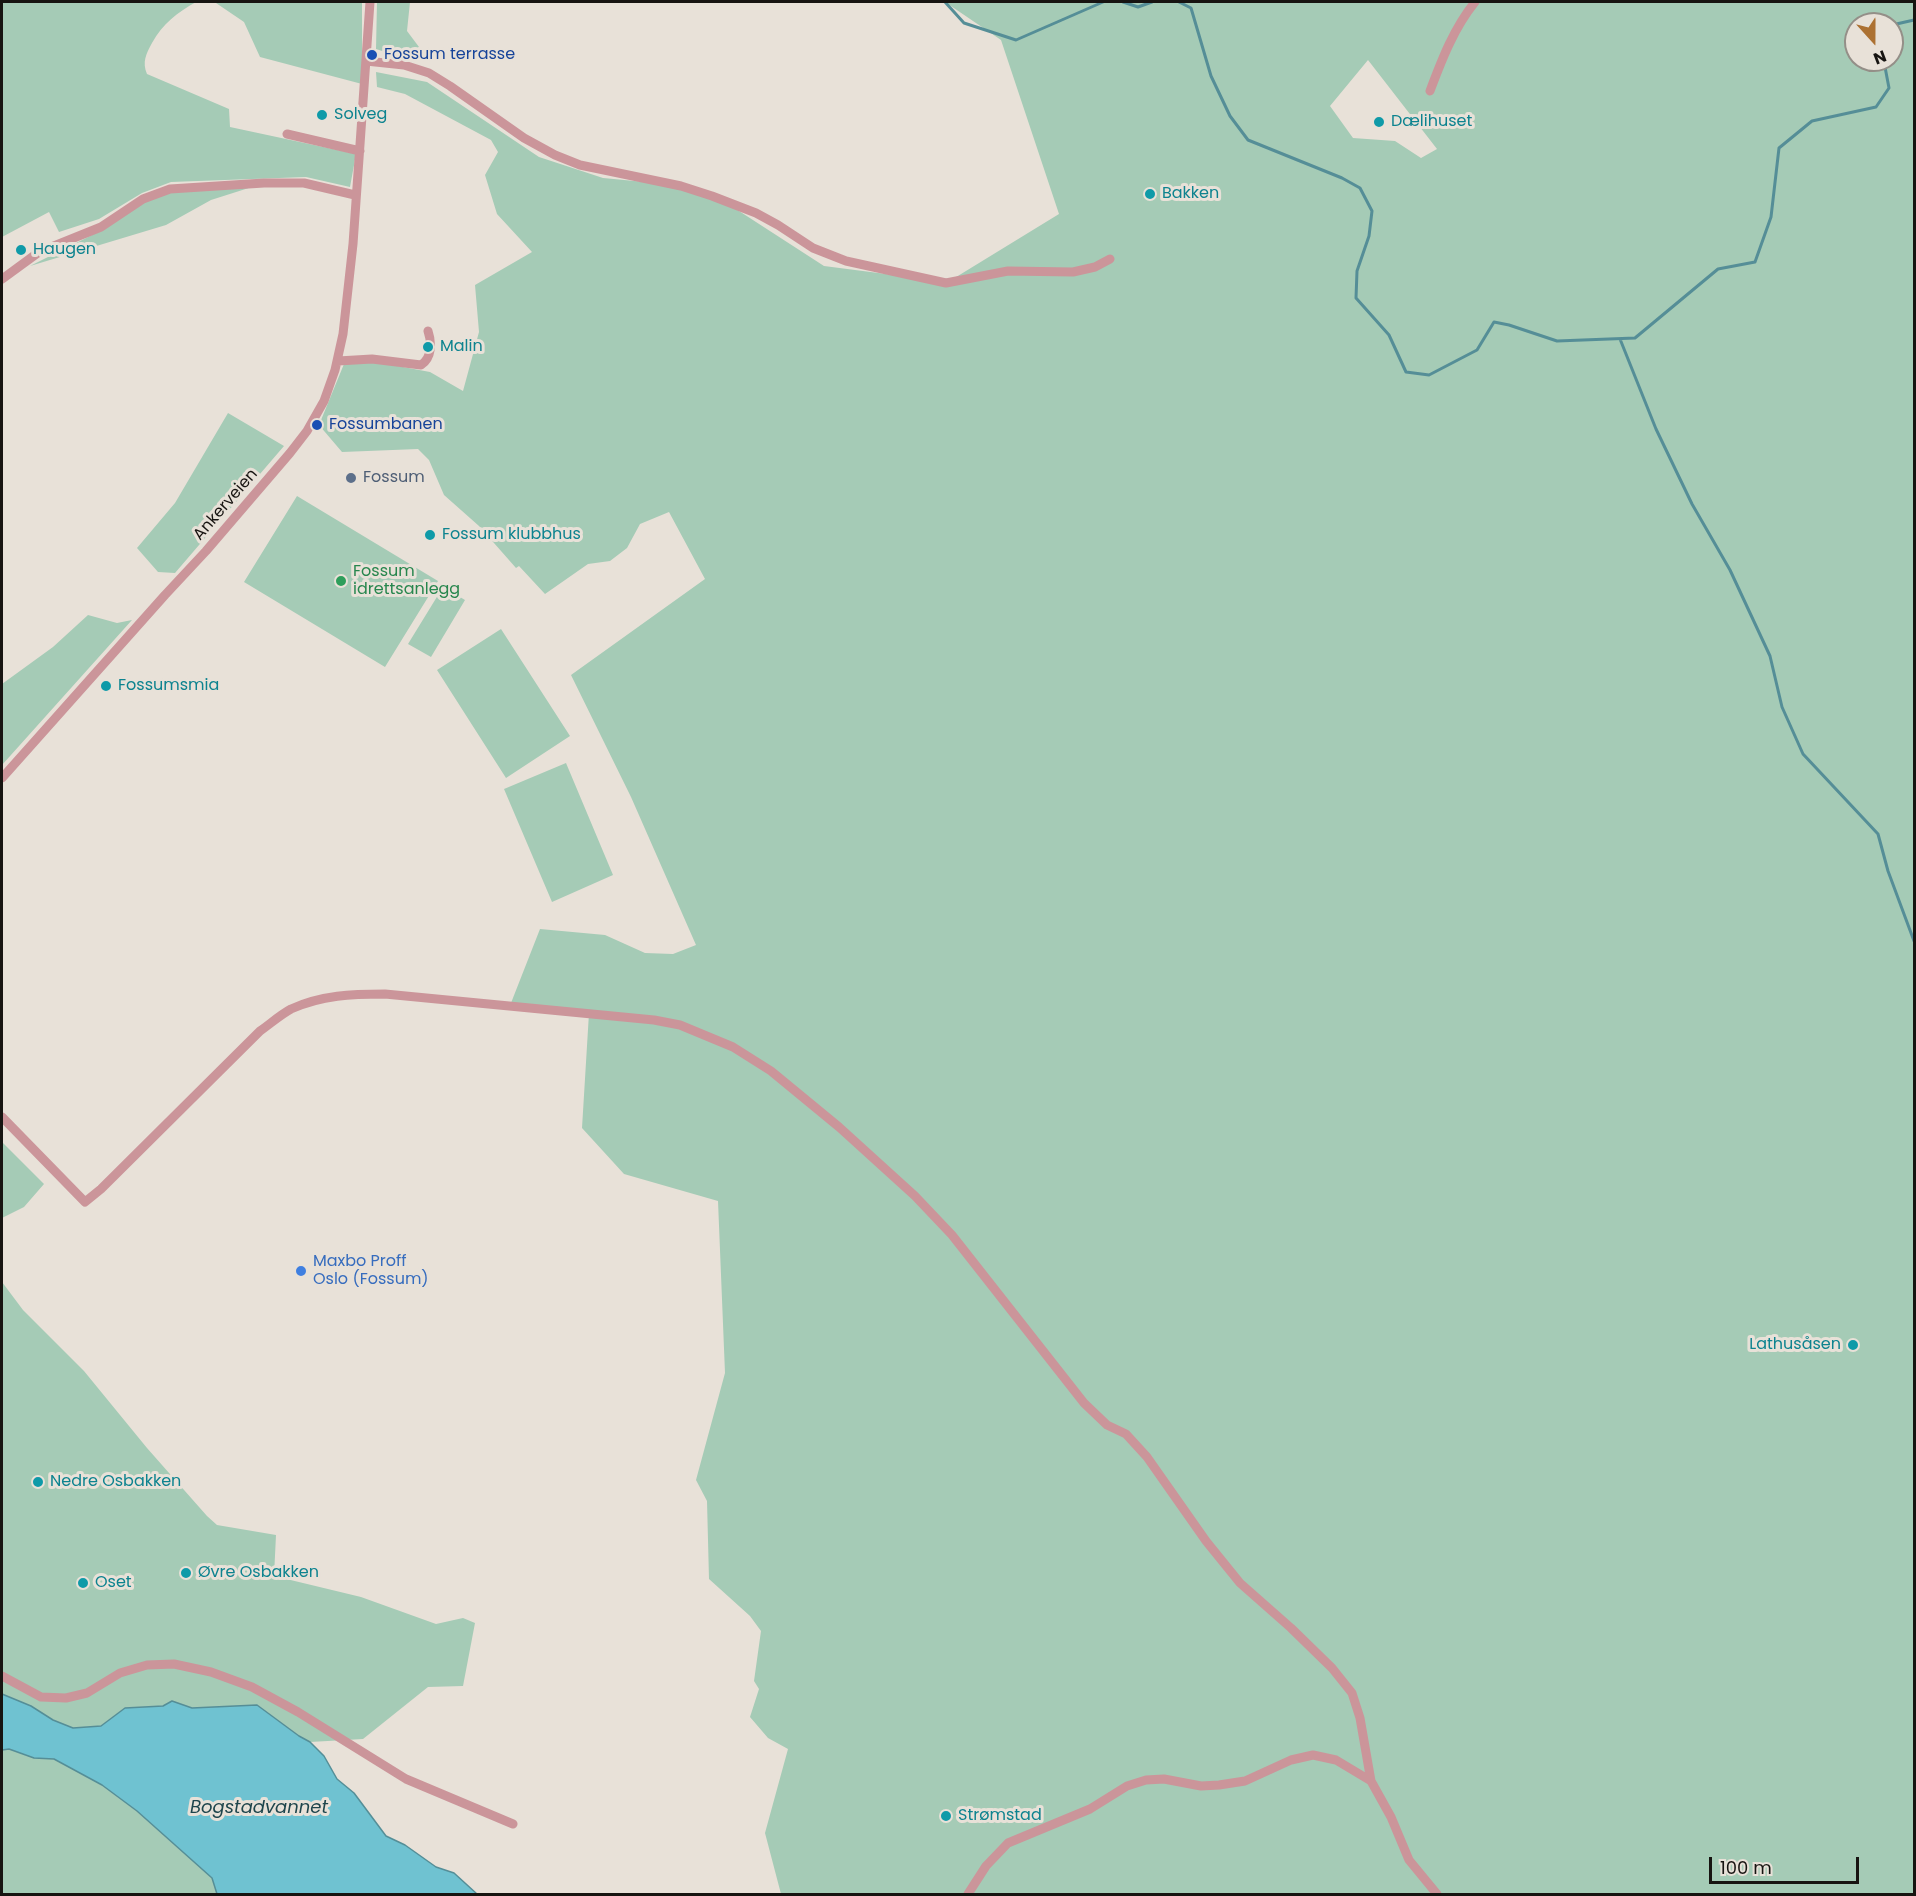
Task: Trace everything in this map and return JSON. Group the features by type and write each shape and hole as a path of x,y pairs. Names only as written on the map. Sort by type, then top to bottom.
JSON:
{"street":[{"name":"Ankerveien","path":"2,778 206,551 290,453 307,430 331,385 343,334 353,244 370,2"},
{"path":"1431,91 1460,21 1475,2"},
{"path":"366,61 404,65 429,73 524,138 555,156 580,165 704,193 756,213 813,248 846,261 950,283 989,273 1008,271 1073,272 1095,267 1110,259"},
{"path":"287,134 360,151"},
{"path":"2,279 39,252 101,227 143,199 170,189 304,183 356,195"},
{"path":"338,361 372,359 421,365 426,362 429,355 431,339 428,331"},
{"path":"2,1117 84,1202 101,1189 260,1031 289,1010 315,999 346,994 384,994 654,1020 680,1025 733,1047 771,1071 839,1127 915,1196 952,1235 1084,1404 1107,1425 1126,1434 1147,1457 1206,1541 1240,1583 1292,1628 1332,1668 1352,1693 1360,1718 1371,1781 1391,1817 1409,1860 1437,1894"},
{"path":"2,1676 41,1697 66,1698 87,1693 120,1673 147,1665 174,1664 211,1672 252,1687 298,1712 406,1779 513,1824"},
{"path":"968,1894 986,1866 1008,1843 1090,1809 1127,1786 1146,1780 1164,1779 1200,1786 1219,1785 1245,1781 1291,1760 1313,1755 1336,1760 1371,1781"}],"green space":[{"path":"2,2 196,2 171,19 156,36 145,58 147,74 229,109 230,127 356,154 350,187 306,177 171,182 142,193 99,219 59,232 49,212 2,237"},
{"path":"196,2 362,2 362,84 260,57 244,22 216,3"},
{"path":"377,2 410,2 407,31 419,47 404,58 376,49"},
{"path":"945,2 1914,2 1914,1894 781,1894 765,1833 788,1749 768,1738 750,1717 759,1689 754,1681 761,1631 750,1616 709,1579 707,1501 696,1480 725,1373 718,1201 624,1174 582,1128 589,1013 511,1003 540,929 605,935 645,953 673,954 696,945 631,797 571,675 705,579 669,512 640,524 627,548 610,561 588,564 545,594 519,566 516,568 479,526 444,495 429,460 418,449 342,452 319,425 344,364 376,362 430,372 463,391 479,332 475,285 532,252 497,214 485,175 498,152 491,140 405,94 377,87 376,72 427,82 539,157 603,178 666,184 722,200 824,266 948,282 1059,214 1001,40","holes":["1368,60 1437,149 1421,158 1395,141 1353,138 1330,106"]},
{"path":"255,186 211,200 166,225 30,266 104,229 147,201 172,192"},
{"path":"228,413 284,446 175,573 158,572 137,548 175,503"},
{"name":"Fossum idrettsanlegg","path":"297,496 438,581 385,667 244,582"},
{"path":"443,587 465,600 431,657 408,644"},
{"path":"88,615 117,623 132,620 2,765 2,684 53,647"},
{"path":"501,629 570,736 506,778 437,670"},
{"path":"566,763 613,875 552,902 504,789"},
{"path":"2,1142 44,1184 24,1207 2,1218"},
{"path":"2,1282 23,1310 84,1371 207,1516 217,1525 276,1535 274,1576 361,1597 436,1624 463,1618 475,1623 463,1686 428,1687 363,1739 310,1742 257,1705 192,1708 172,1701 163,1706 125,1708 101,1726 73,1728 2,1694"},
{"path":"9,1749 34,1758 54,1759 102,1785 137,1811 213,1878 217,1894 2,1894 2,1750"}],"water":[{"name":"Bogstadvannet","path":"2,1694 73,1728 101,1726 125,1708 163,1706 172,1701 192,1708 257,1705 310,1742 324,1756 337,1779 354,1793 386,1836 405,1845 436,1867 454,1873 477,1894 217,1894 212,1878 137,1811 102,1785 54,1759 34,1758 9,1749 2,1750"}],"waterway":[{"path":"945,2 964,23 1016,40 1103,2"},
{"path":"1123,2 1138,7 1152,2"},
{"path":"1179,2 1191,8 1211,76 1230,116 1248,140 1342,178 1360,188 1372,211 1369,236 1357,271 1356,298 1389,335 1406,372 1429,375 1477,350 1494,322 1557,341 1635,338 1718,269 1755,262 1771,217 1779,148 1812,121 1876,107 1889,88 1886,72"},
{"path":"1904,22 1914,20"},
{"path":"1620,339 1656,429 1692,504 1730,570 1770,656 1782,707 1803,754 1878,834 1888,871 1914,941"}],"place":[{"name":"Fossum terrasse","path":"372,55"},
{"name":"Solveg","path":"322,115"},
{"name":"Dælihuset","path":"1379,122"},
{"name":"Bakken","path":"1150,194"},
{"name":"Haugen","path":"21,250"},
{"name":"Malin","path":"428,347"},
{"name":"Fossumbanen","path":"317,425"},
{"name":"Fossum","path":"351,478"},
{"name":"Fossum klubbhus","path":"430,535"},
{"name":"Fossum idrettsanlegg","path":"341,581"},
{"name":"Fossumsmia","path":"106,686"},
{"name":"Maxbo Proff Oslo (Fossum)","path":"301,1271"},
{"name":"Lathusåsen","path":"1853,1345"},
{"name":"Nedre Osbakken","path":"38,1482"},
{"name":"Øvre Osbakken","path":"186,1573"},
{"name":"Oset","path":"83,1583"},
{"name":"Strømstad","path":"946,1816"}]}
